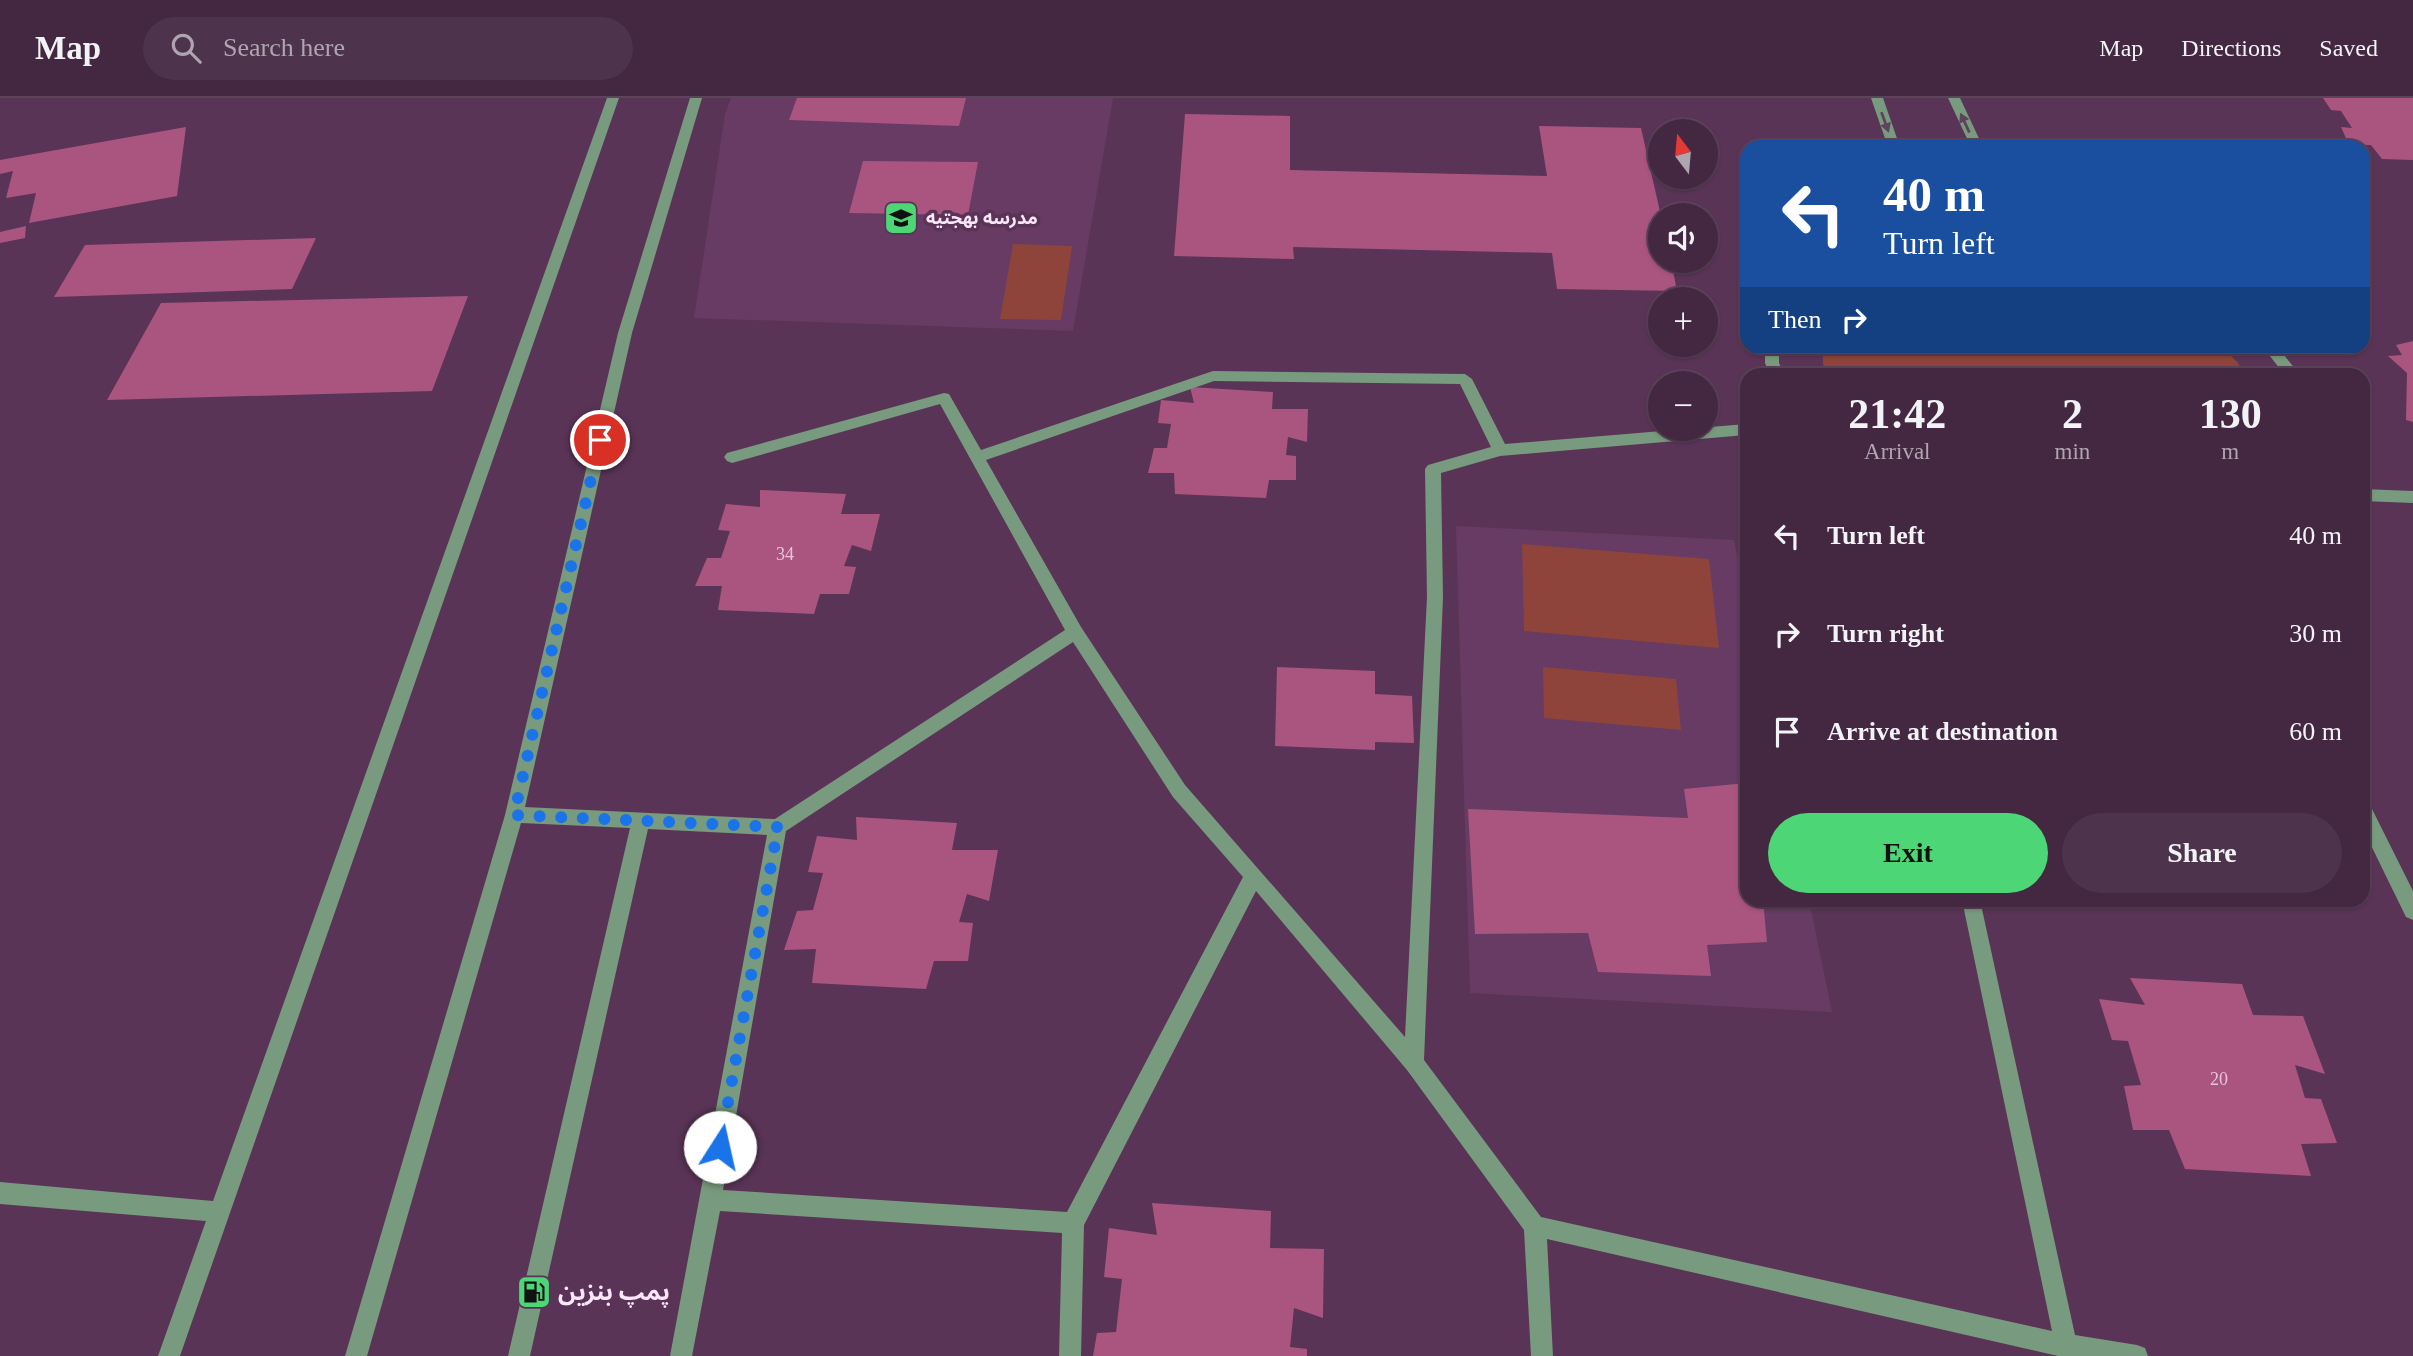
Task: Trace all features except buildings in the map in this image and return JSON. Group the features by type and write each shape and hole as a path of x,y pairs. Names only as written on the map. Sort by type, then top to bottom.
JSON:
{"street":[{"path":"169,1356 613,98"},
{"path":"356,1356 514,815 625,333 696,98"},
{"path":"1877,98 1892,140"},
{"path":"1954,98 1974,140"},
{"path":"2276,354 2287,368"},
{"path":"977,457 1213,376 1465,379 1500,450"},
{"path":"732,457 944,398 1075,632 1179,791 1414,1063 1535,1226 1542,1356"},
{"path":"1414,1063 1435,597 1433,469 1500,450 1740,430"},
{"path":"2370,495 2413,497"},
{"path":"514,815 778,827 1075,632"},
{"path":"519,1356 641,819"},
{"path":"2370,823 2413,911"},
{"path":"681,1356 778,827"},
{"path":"1070,1356 1073,1223 1254,875"},
{"path":"1972,907 2067,1350"},
{"path":"0,1193 220,1212"},
{"path":"711,1200 1073,1223"},
{"path":"1535,1226 2067,1350 2137,1356"}],"shaded area":[{"name":"مدرسه بهجتیه","path":"731,98 1113,98 1073,331 694,318 725,114"},
{"path":"1013,244 1072,246 1061,320 1000,319"},
{"path":"1823,354 2230,354 2241,368 1825,368"},
{"path":"1456,526 1734,540 1740,570 1740,907 1810,907 1832,1012 1470,993"},
{"path":"1522,544 1709,559 1719,648 1524,631"},
{"path":"1543,667 1676,679 1681,730 1544,718"}],"place":[{"name":"مدرسه بهجتیه","path":"901,218"},
{"name":"پمپ بنزین","path":"534,1292"}],"route":[{"path":"600,440 514,815 778,827 720,1147"}]}
